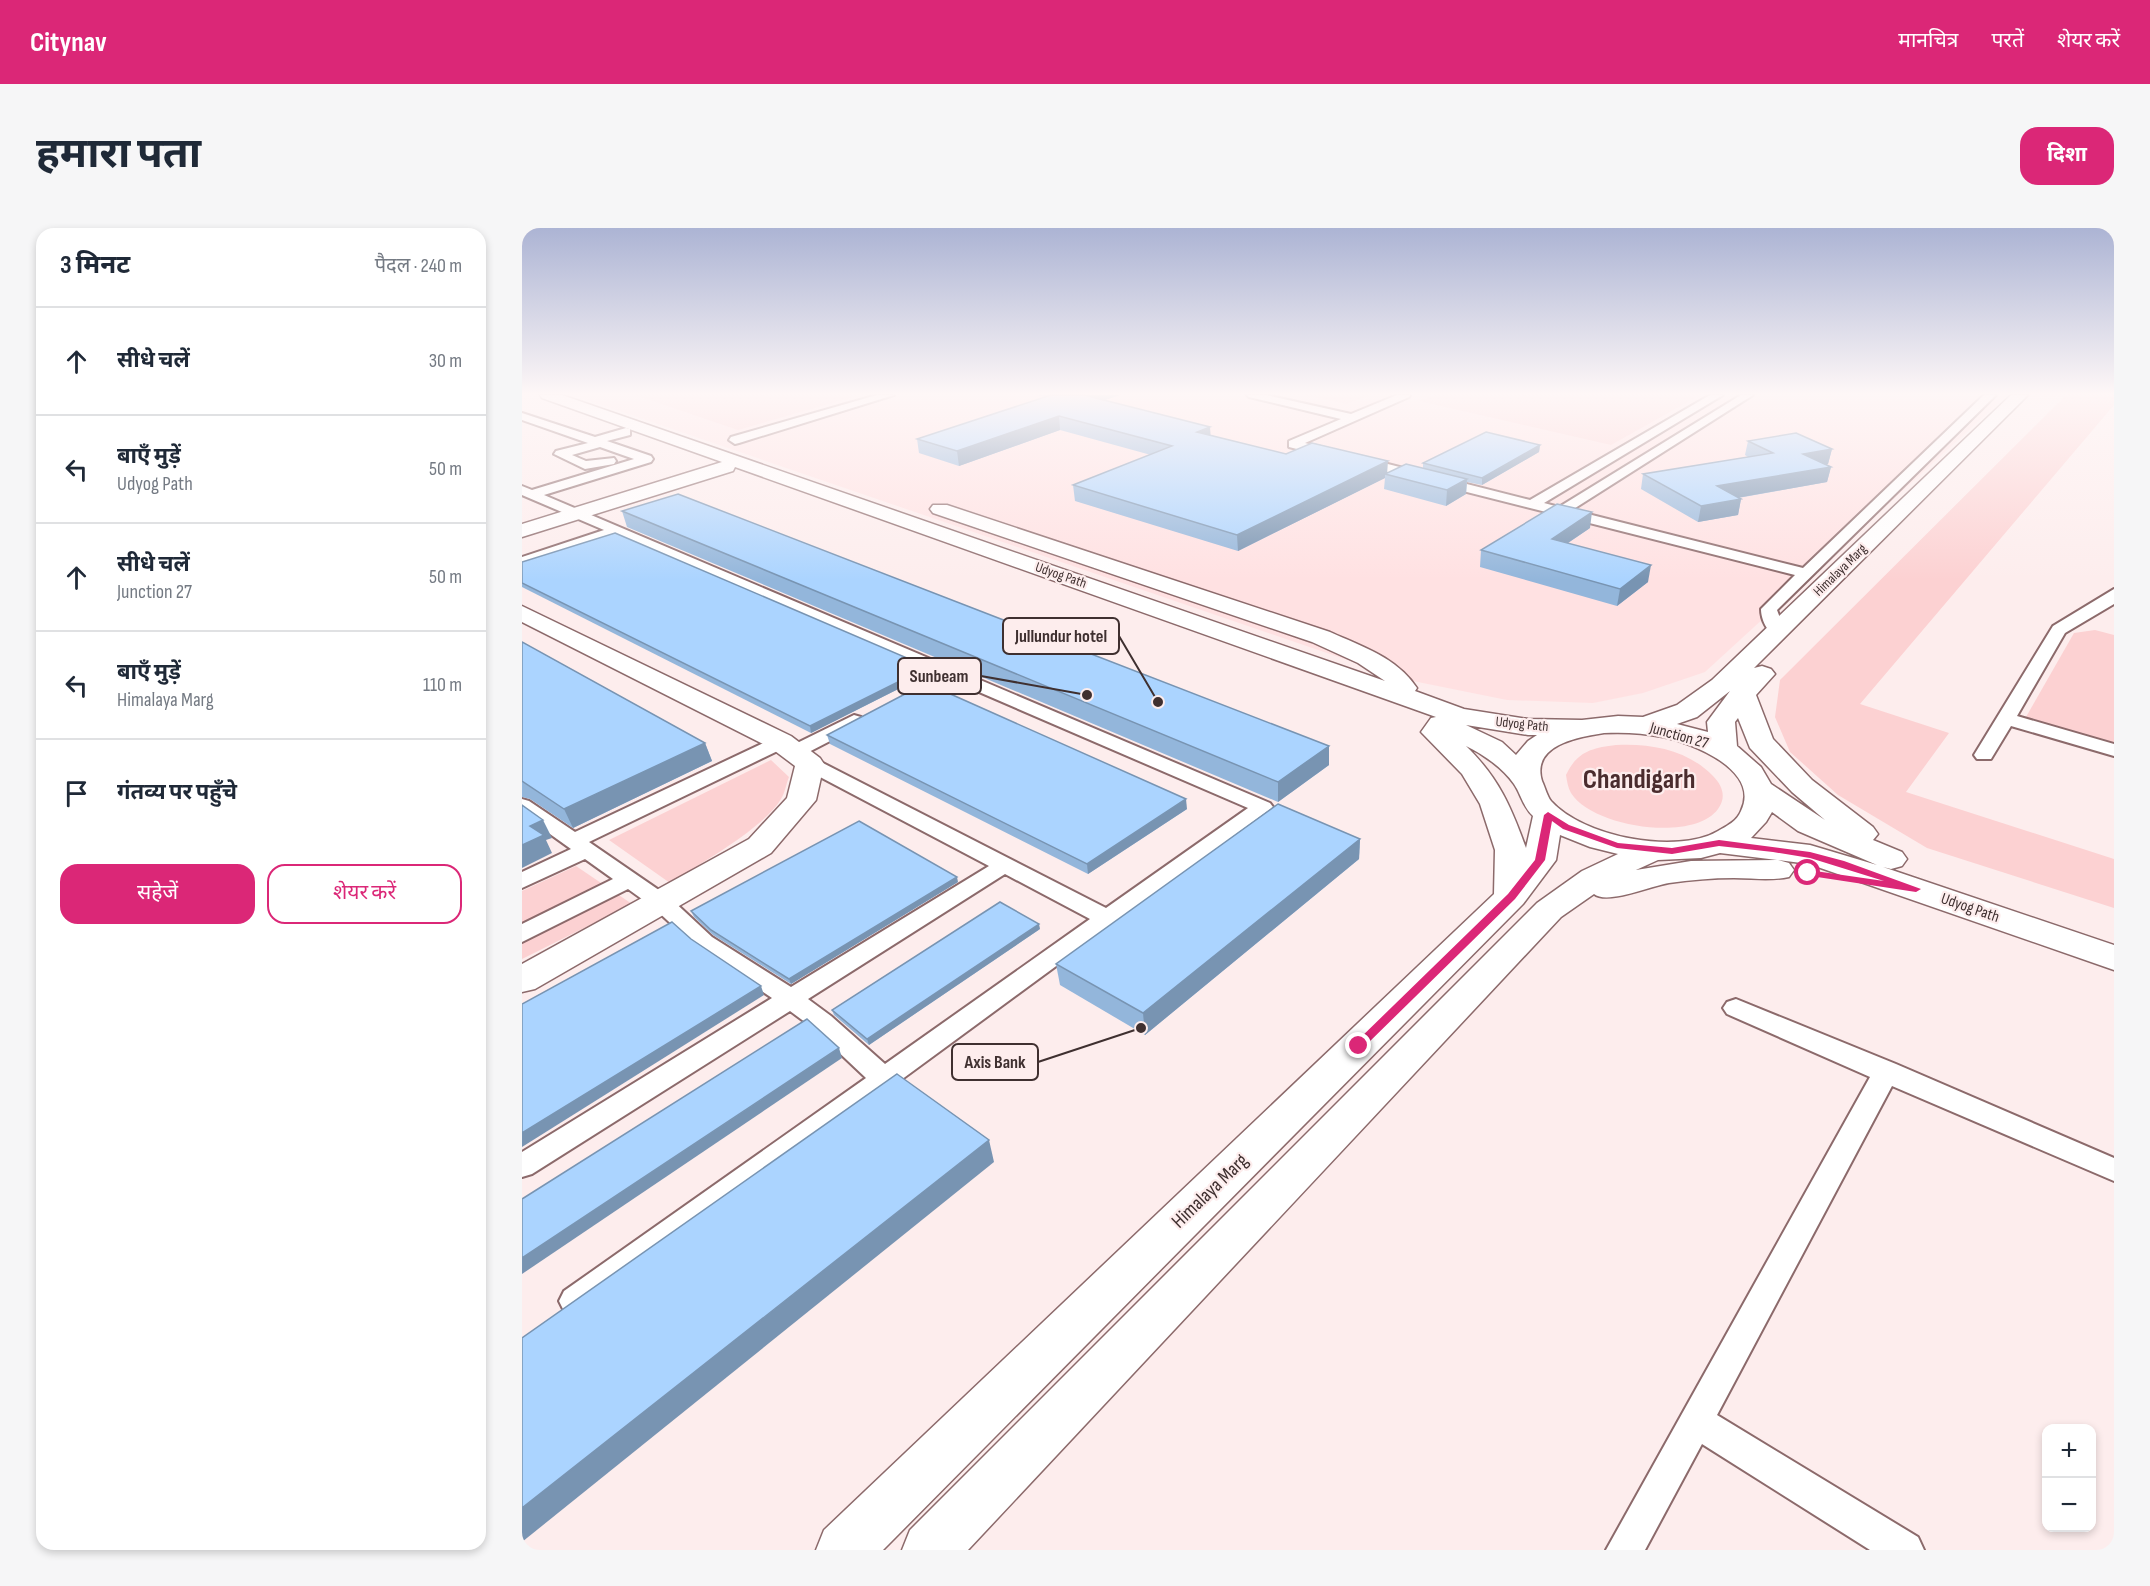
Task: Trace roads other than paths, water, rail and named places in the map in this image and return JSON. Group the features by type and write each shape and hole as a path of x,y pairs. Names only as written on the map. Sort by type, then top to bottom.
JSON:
{"main road":[{"name":"Udyog Path","path":"655,457 669,469 719,465 1411,704 1459,716 1528,727 1580,728"},
{"name":"Udyog Path","path":"712,457 1411,704 1441,724 1492,748 1524,778"},
{"name":"Himalaya Marg","path":"1723,750 1721,722 1731,690 1777,631 1966,457"},
{"name":"Himalaya Marg","path":"1648,726 1688,711 1731,690 1969,457"},
{"path":"522,531 669,469 719,465"},
{"path":"669,469 762,480"},
{"path":"921,503 1321,637 1379,666 1403,686 1411,704 1473,769 1495,804 1530,904 1675,871 1742,867 1922,881"},
{"path":"522,522 573,510"},
{"path":"522,613 795,753 801,800 760,846 522,980"},
{"path":"1411,704 1496,710 1561,711 1642,703 1731,690 1760,742 1802,786 1852,828 1922,881"},
{"name":"Junction 27","path":"1524,778 1525,768 1531,754 1546,741 1580,728 1609,724 1648,726 1702,740 1723,750 1743,765 1754,777 1760,790"},
{"path":"1524,778 1539,806 1566,827 1617,845 1653,850 1693,849 1719,843 1746,828 1759,812 1760,790"},
{"name":"Udyog Path","path":"1760,790 1809,824 1922,881 2114,958"},
{"name":"Himalaya Marg","path":"930,1550 1530,904 1548,815"},
{"name":"Udyog Path","path":"1719,843 1810,855 1922,881 2114,937"},
{"name":"Himalaya Marg","path":"844,1550 1530,904 1594,878 1653,850"}],"street":[{"path":"566,457 585,465 634,457"},
{"path":"525,492 647,459 640,457"},
{"path":"1346,457 1809,570"},
{"path":"1537,502 1612,457"},
{"path":"1565,509 1649,457"},
{"path":"1777,631 1769,615 1769,609 1926,457"},
{"path":"1608,459 1634,466"},
{"path":"525,492 621,530 1263,807 551,1319"},
{"path":"522,562 621,530"},
{"path":"1984,755 2059,630 2111,599 2114,594"},
{"path":"929,683 950,672"},
{"path":"522,880 580,845 795,753 867,715"},
{"path":"2006,719 2114,750"},
{"path":"795,753 1108,919"},
{"path":"522,806 661,902 704,942 822,1022 885,1079"},
{"path":"522,1166 1005,865"},
{"path":"522,934 629,880"},
{"path":"1736,1008 2114,1170"},
{"path":"1625,1550 1887,1071"},
{"path":"1696,1421 1905,1550"}],"place":[{"name":"Sunbeam","path":"1087,695"},
{"name":"Jullundur hotel","path":"1158,702"},
{"name":"Axis Bank","path":"1141,1028"}],"district":[{"name":"Chandigarh","path":"1639,779"}]}
